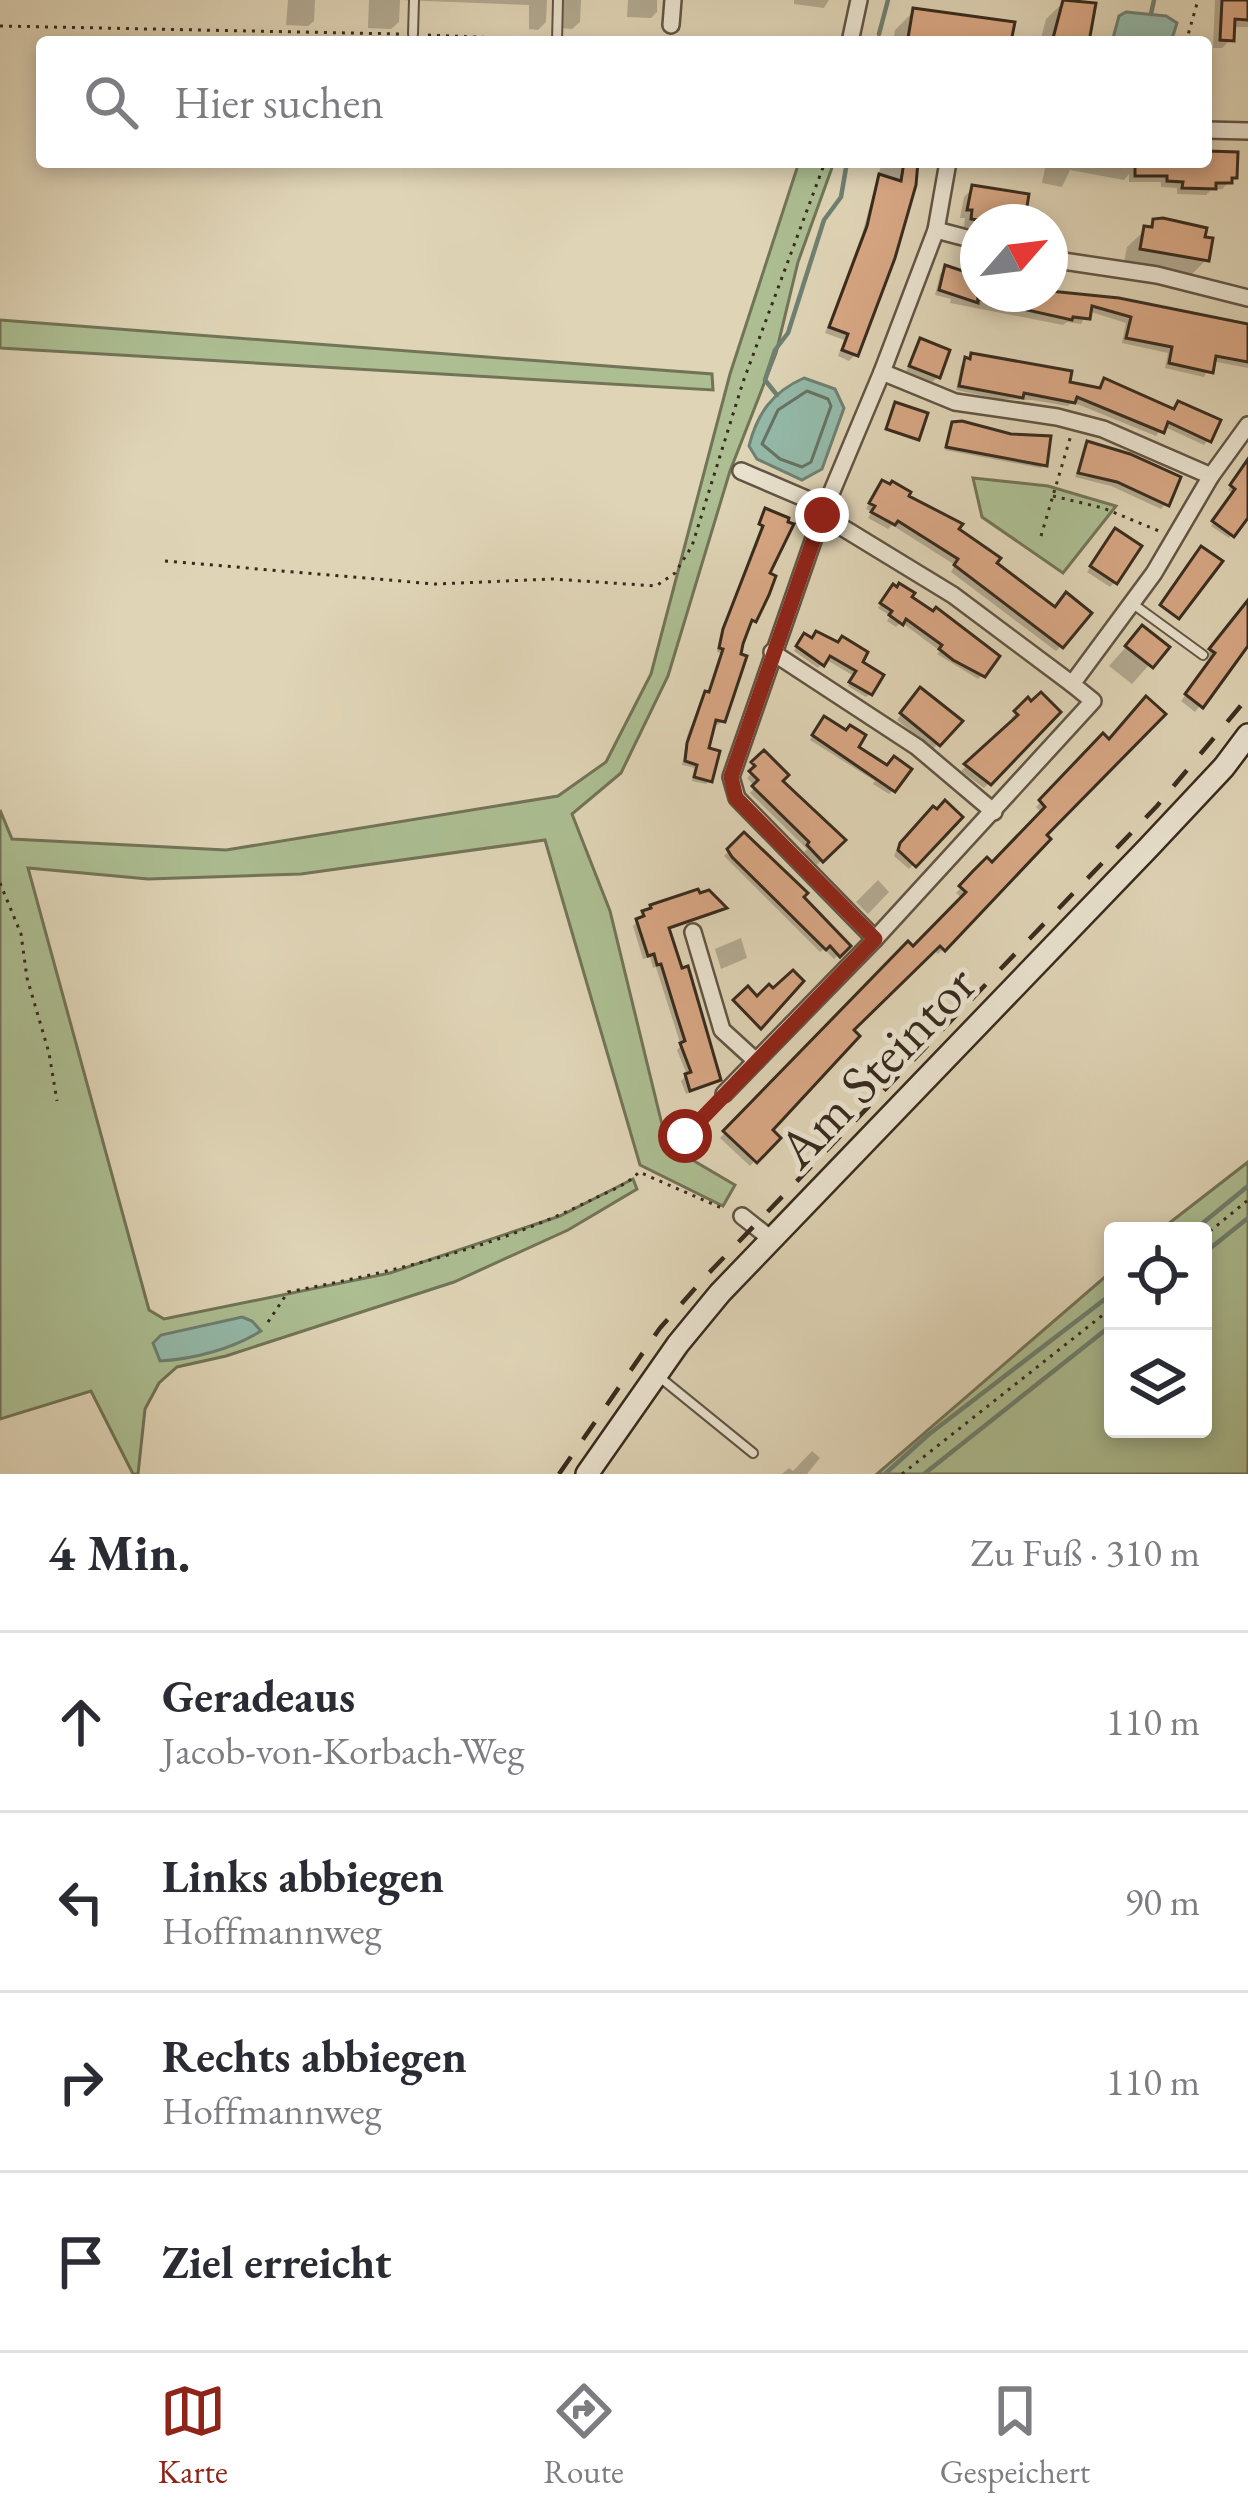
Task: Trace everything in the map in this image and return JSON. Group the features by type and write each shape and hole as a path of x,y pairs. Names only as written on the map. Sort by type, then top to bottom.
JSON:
{"street":[{"path":"671,25 674,0"},
{"path":"851,36 860,0"},
{"path":"1212,130 1248,130"},
{"path":"875,939 736,798 731,777 823,511 936,230 946,168"},
{"path":"936,230 960,236"},
{"path":"1068,262 1157,274 1248,298"},
{"path":"882,372 955,402 1103,429 1211,476"},
{"path":"1072,684 1248,425"},
{"path":"724,1094 875,939 1093,701 953,595 823,511 741,471"},
{"path":"772,652 917,747 994,812"},
{"name":"Am Steintor","path":"587,1474 656,1374 720,1293 1163,832 1248,735"},
{"path":"693,932 722,1030 756,1061"},
{"path":"742,1216 771,1239"}],"lane":[{"path":"412,34 414,0"},
{"path":"557,36 559,0"},
{"path":"1131,603 1203,655"},
{"path":"656,1374 753,1453"}],"path":[{"path":"1188,36 1198,0"},
{"path":"0,26 453,36"},
{"path":"165,561 435,584 553,579 656,586 675,573 692,546 743,382 823,168"},
{"path":"1041,536 1075,422"},
{"path":"1053,496 1103,508 1173,540"},
{"path":"0,883 21,934 56,1101"},
{"path":"685,1136 724,1094"},
{"path":"268,1322 288,1292 390,1273 481,1245 560,1216 639,1172 742,1216"},
{"path":"1212,1230 1248,1200"},
{"path":"902,1474 1104,1314"}],"shaded area":[{"path":"797,168 832,168 798,262 776,353 730,471 668,676 621,773 572,814 610,911 667,1145 735,1185 723,1206 640,1165 545,840 301,874 148,879 28,868 149,1310 164,1319 390,1273 560,1216 633,1179 637,1189 568,1230 454,1282 226,1356 177,1367 159,1383 145,1409 138,1474 133,1474 91,1391 0,1419 0,810 12,839 226,850 558,796 606,762 651,674 730,374"},
{"path":"0,320 712,374 713,390 0,348"},
{"path":"973,478 1048,486 1116,506 1063,573 982,517"},
{"path":"1248,1162 1248,1474 877,1474 1104,1278 1104,1438 1212,1438 1212,1222 1171,1222"}],"water":[{"path":"1126,12 1166,16 1177,23 1173,36 1114,36 1119,16"},
{"path":"804,378 835,389 844,408 822,469 802,480 757,459 749,446 768,405"},
{"path":"242,1317 261,1331 212,1352 160,1361 153,1343 161,1335"}],"building":[{"path":"1063,0 1096,3 1090,36 1054,36"},
{"path":"1222,0 1248,0 1248,20 1235,19 1234,41 1220,40"},
{"path":"913,8 1015,22 1012,36 908,36"},
{"path":"1212,151 1238,152 1237,178 1232,183 1216,183 1216,189 1182,188 1183,182 1167,181 1167,176 1135,176 1135,168 1212,168"},
{"path":"903,168 917,168 895,258 858,356 842,350 848,334 829,327 867,226 879,174 901,181"},
{"path":"972,185 1029,194 1027,204 968,204"},
{"path":"1153,219 1207,228 1205,237 1213,238 1209,261 1140,249 1144,226 1152,227"},
{"path":"945,265 960,270 960,297 939,290"},
{"path":"1068,293 1119,298 1248,324 1248,362 1216,356 1213,373 1169,363 1172,347 1126,338 1131,317 1092,306 1090,319 1036,312 1068,312"},
{"path":"920,338 950,350 940,378 909,366"},
{"path":"971,353 1072,371 1070,382 1100,388 1104,378 1174,409 1178,401 1221,420 1211,442 1168,422 1164,433 1077,397 1075,403 959,386 965,357 970,359"},
{"path":"895,402 928,413 919,440 886,429"},
{"path":"952,422 1011,434 1051,436 1047,466 946,447"},
{"path":"1087,441 1181,477 1169,506 1117,482 1078,473"},
{"path":"1248,459 1248,518 1234,537 1212,521 1235,489 1230,485"},
{"path":"882,480 892,481 911,492 909,496 963,524 959,529 1001,558 997,563 1055,607 1066,592 1092,613 1063,648 954,565 958,559 898,521 895,525 871,512 875,506 869,503"},
{"path":"765,508 794,524 770,573 776,576 769,595 743,644 741,654 747,656 725,722 716,720 709,748 720,751 712,782 694,777 697,765 685,761 687,743 705,691 709,692 723,649 719,648 723,629 763,526 759,524"},
{"path":"1115,528 1142,546 1117,584 1090,566"},
{"path":"1201,546 1223,561 1179,619 1160,605"},
{"path":"899,583 915,593 912,597 933,611 936,607 1000,656 985,677 953,660 939,649 942,645 906,619 903,625 889,615 892,611 880,603 893,584 897,587"},
{"path":"1248,600 1248,646 1203,708 1185,694 1215,653 1209,649"},
{"path":"1142,625 1170,647 1153,668 1125,646"},
{"path":"816,631 838,642 842,636 868,652 863,662 884,675 872,695 849,682 856,671 830,656 824,666 796,646 804,633 812,638"},
{"path":"920,687 963,721 940,746 900,713"},
{"path":"1041,692 1061,712 991,785 964,764 1018,715 1014,711 1028,697 1031,701"},
{"path":"1146,696 1166,714 1047,835 1051,839 945,951 940,946 854,1030 860,1036 773,1130 781,1138 757,1163 723,1131 908,941 913,946 966,892 959,886 987,857 992,862 1045,807 1039,800 1103,733 1109,739"},
{"path":"824,716 846,730 850,725 866,735 859,747 887,765 894,756 912,769 895,792 812,735"},
{"path":"764,750 789,775 783,781 846,840 823,862 752,786 758,780 749,771 755,766 751,762"},
{"path":"945,800 963,817 916,867 898,850 900,843 933,806 937,809"},
{"path":"744,832 808,893 804,897 851,946 840,957 830,946 826,950 732,857 727,849"},
{"path":"698,889 700,893 709,890 727,908 669,928 682,968 688,966 721,1080 690,1091 685,1074 691,1072 680,1043 685,1041 661,964 657,965 654,954 648,956 636,919 650,905"},
{"path":"793,970 804,981 761,1029 733,1000 748,986 757,996 769,984 773,988"}],"waterway":[{"path":"879,34 888,0"},
{"path":"1151,14 1154,0"},
{"path":"777,395 765,380 775,350 788,333 824,220 841,197 846,168"},
{"path":"1204,1222 1248,1186"},
{"path":"1212,1247 1248,1218"},
{"path":"885,1474 928,1435 1104,1300"},
{"path":"924,1474 1105,1330"}],"railway":[{"path":"559,1474 660,1328 705,1277 1157,806 1248,697"}],"route":[{"path":"685,1136 875,939 736,798 731,777 822,515"}]}
